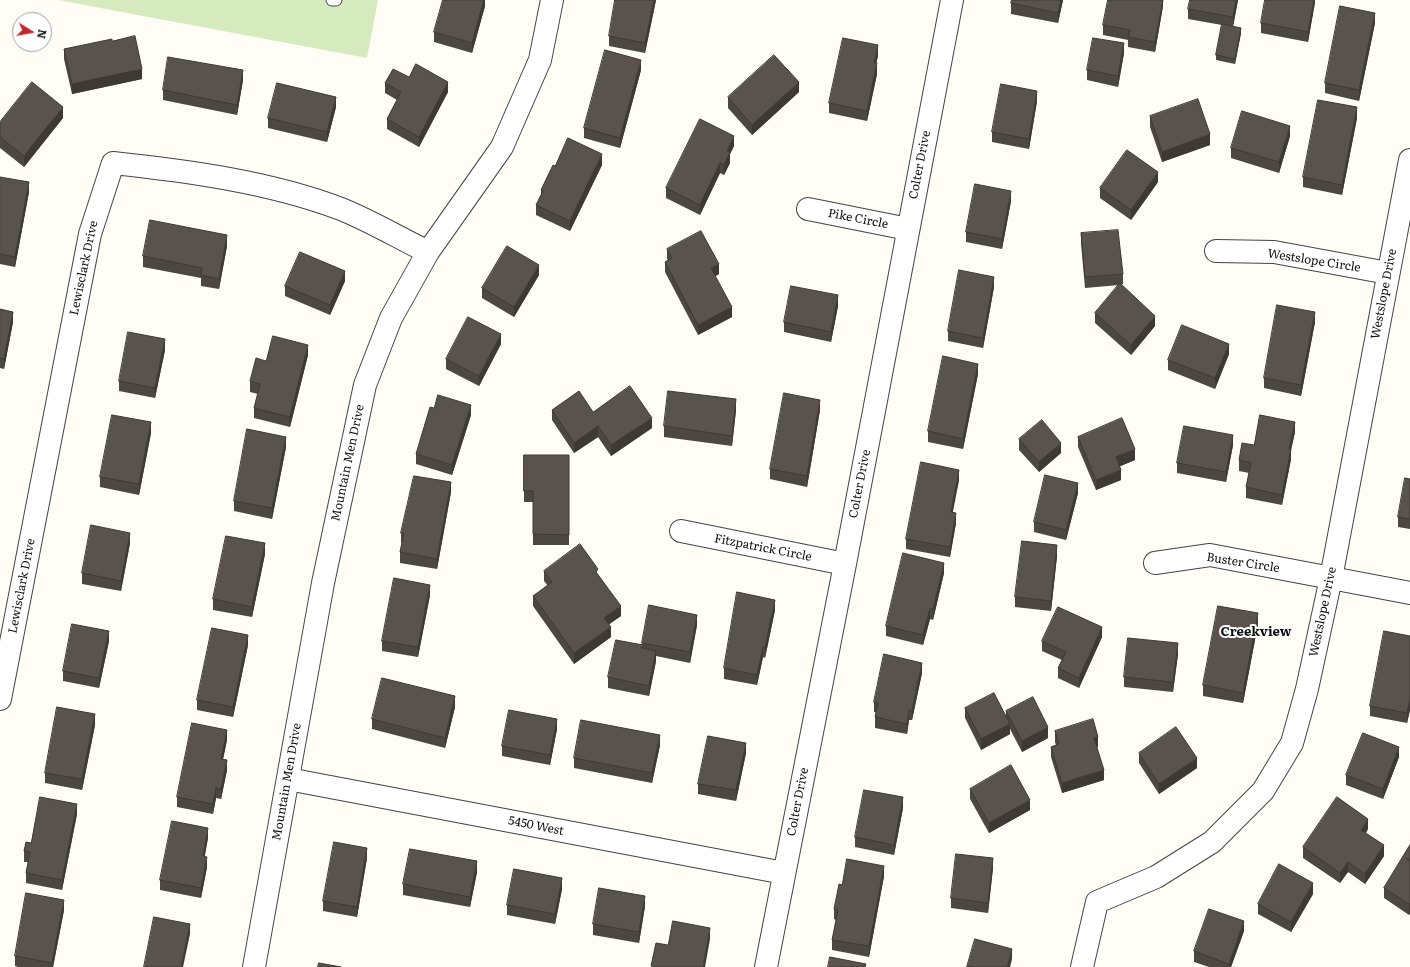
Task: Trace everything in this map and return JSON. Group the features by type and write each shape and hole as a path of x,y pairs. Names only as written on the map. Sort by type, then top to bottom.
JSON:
{"street":[{"name":"Mountain Men Drive","path":"254,967 323,583 365,385 390,318 428,252 502,147 540,60 552,0"},
{"name":"Colter Drive","path":"766,967 845,564 952,0"},
{"name":"Westslope Drive","path":"1082,967 1097,902 1156,877 1212,842 1263,792 1292,743 1307,689 1331,578 1410,160"},
{"name":"Lewisclark Drive","path":"0,699 90,234 113,163 182,171 301,195 343,210 428,252"},
{"name":"Pike Circle","path":"808,209 908,229"},
{"name":"Westslope Circle","path":"1216,251 1274,252 1388,273"},
{"name":"Fitzpatrick Circle","path":"680,531 845,564"},
{"name":"Buster Circle","path":"1155,563 1210,556 1410,593"},
{"name":"5450 West","path":"288,779 784,873"}],"green space":[{"path":"58,0 378,0 367,58"}],"building":[{"path":"443,0 484,0 472,43 434,32"},
{"path":"615,0 654,0 645,43 609,36"},
{"path":"1012,0 1061,0 1058,13 1011,3"},
{"path":"1108,0 1163,0 1155,42 1128,37 1130,30 1103,25"},
{"path":"1190,0 1236,0 1233,17 1188,9"},
{"path":"1265,0 1314,0 1308,32 1261,23"},
{"path":"1340,6 1375,13 1359,90 1325,83"},
{"path":"1222,24 1241,28 1235,59 1216,55"},
{"path":"135,36 142,69 72,84 64,49"},
{"path":"843,38 878,45 874,63 877,63 867,111 829,103"},
{"path":"1093,38 1124,43 1118,76 1087,70"},
{"path":"605,50 641,60 620,138 584,128"},
{"path":"774,55 799,82 752,125 728,97"},
{"path":"168,57 243,70 237,105 163,90"},
{"path":"416,64 448,82 419,137 387,119 401,92 385,83 393,69 409,77"},
{"path":"32,82 63,107 24,156 0,137 0,122"},
{"path":"277,83 336,97 327,132 268,118"},
{"path":"1001,84 1037,91 1029,139 992,132"},
{"path":"1198,99 1210,134 1162,152 1150,116"},
{"path":"1318,100 1357,107 1342,185 1303,177"},
{"path":"1242,111 1290,126 1279,162 1231,148"},
{"path":"700,119 734,136 727,151 730,152 724,165 720,163 700,205 666,188"},
{"path":"568,138 602,154 570,221 536,205 543,191 541,190 553,165 555,166"},
{"path":"1127,150 1158,172 1131,210 1100,188"},
{"path":"0,177 29,182 15,257 0,254"},
{"path":"975,184 1011,191 1002,239 966,232"},
{"path":"150,220 227,235 219,279 201,275 202,268 143,256"},
{"path":"1118,230 1123,274 1085,277 1081,233"},
{"path":"701,231 719,264 711,268 732,307 698,325 665,262 672,258 667,249"},
{"path":"507,246 539,265 514,307 482,288"},
{"path":"300,252 345,271 330,305 285,286"},
{"path":"959,270 994,277 983,338 948,331"},
{"path":"1120,283 1155,316 1131,345 1095,313"},
{"path":"791,286 838,295 831,332 784,322"},
{"path":"1277,305 1315,312 1301,385 1264,378"},
{"path":"0,309 13,312 4,359 0,358"},
{"path":"468,317 501,334 479,376 446,359"},
{"path":"1182,325 1229,344 1215,378 1168,360"},
{"path":"128,332 165,339 155,388 119,381"},
{"path":"273,336 308,345 290,417 254,408 260,384 250,381 256,358 266,361"},
{"path":"943,356 978,364 963,439 928,431"},
{"path":"630,386 652,418 611,445 598,426 574,443 552,410 579,391 593,412"},
{"path":"668,391 736,399 732,436 664,426"},
{"path":"784,393 820,400 807,476 770,469"},
{"path":"438,395 471,405 452,465 416,454 430,407 434,408"},
{"path":"112,415 151,422 139,484 100,477"},
{"path":"1260,415 1295,422 1282,495 1246,487 1251,463 1239,460 1242,443 1254,445"},
{"path":"1122,418 1135,449 1116,457 1121,470 1096,480 1078,437"},
{"path":"1042,420 1061,443 1039,462 1019,439"},
{"path":"1184,426 1233,435 1226,472 1177,463"},
{"path":"247,429 286,437 272,508 234,501"},
{"path":"524,455 569,455 569,535 533,534 533,491 524,491"},
{"path":"921,462 959,470 951,512 956,513 950,547 906,539"},
{"path":"1045,475 1078,483 1066,530 1034,522"},
{"path":"414,476 451,482 437,559 400,552 404,533 401,533"},
{"path":"1405,478 1410,479 1410,519 1398,517"},
{"path":"91,525 130,533 121,581 82,573"},
{"path":"226,536 265,543 252,607 213,599"},
{"path":"1022,541 1057,545 1051,601 1015,597"},
{"path":"580,544 598,569 596,572 621,606 604,618 611,627 574,653 533,596 552,582 544,571"},
{"path":"903,553 944,563 933,609 930,608 923,635 886,626"},
{"path":"394,578 430,585 418,647 382,641"},
{"path":"737,592 775,600 765,648 763,647 757,675 724,668"},
{"path":"649,605 697,615 690,652 642,643"},
{"path":"1218,606 1258,613 1243,693 1203,685"},
{"path":"1058,607 1102,627 1079,678 1058,668 1066,652 1042,641"},
{"path":"72,624 109,631 99,678 63,671"},
{"path":"212,628 248,635 233,707 197,700"},
{"path":"1384,631 1410,636 1410,699 1407,713 1370,706"},
{"path":"1128,638 1178,643 1173,682 1124,677"},
{"path":"616,640 643,645 642,648 656,651 649,686 608,677"},
{"path":"884,654 922,663 912,710 909,710 907,724 875,717 878,703 874,702"},
{"path":"382,678 455,696 445,738 372,719"},
{"path":"994,693 1010,724 981,739 965,708"},
{"path":"1033,697 1048,727 1022,741 1006,711"},
{"path":"57,707 95,714 82,779 45,773"},
{"path":"509,710 557,719 550,755 502,746"},
{"path":"1093,719 1098,737 1094,738 1104,770 1062,783 1051,747 1059,744 1055,731"},
{"path":"581,720 660,735 652,773 574,758"},
{"path":"192,723 227,730 221,759 227,760 221,789 216,788 213,804 177,797"},
{"path":"1176,727 1197,758 1159,784 1139,753"},
{"path":"1363,733 1399,747 1383,789 1346,775"},
{"path":"708,736 746,743 736,790 698,784"},
{"path":"1011,765 1030,800 989,823 970,789"},
{"path":"864,790 903,797 894,845 855,837"},
{"path":"40,797 77,804 62,880 26,873 30,852 24,851 26,842 31,843"},
{"path":"1337,797 1368,819 1361,830 1384,845 1365,874 1348,862 1340,873 1303,847"},
{"path":"172,821 208,828 203,856 207,857 201,888 160,880"},
{"path":"334,842 367,848 357,907 323,901"},
{"path":"1410,845 1410,860 1406,858 1410,861 1409,904 1384,888"},
{"path":"410,849 477,861 470,897 403,884"},
{"path":"956,854 993,858 988,903 951,898"},
{"path":"847,859 884,866 869,946 832,940 838,910 834,909 839,884 842,885"},
{"path":"1279,864 1313,883 1291,922 1258,904"},
{"path":"514,869 562,878 555,914 507,905"},
{"path":"599,888 645,896 639,932 593,924"},
{"path":"26,893 64,900 52,963 15,956"},
{"path":"1209,909 1244,921 1229,964 1194,951"},
{"path":"154,917 190,924 181,967 144,967"},
{"path":"673,921 710,928 703,967 651,966 656,943 668,945"},
{"path":"975,939 1012,949 1007,967 967,967"},
{"path":"830,957 866,964 865,967 828,967"},
{"path":"319,963 341,967 318,967"}],"district":[{"name":"Creekview","path":"1256,632"}]}
